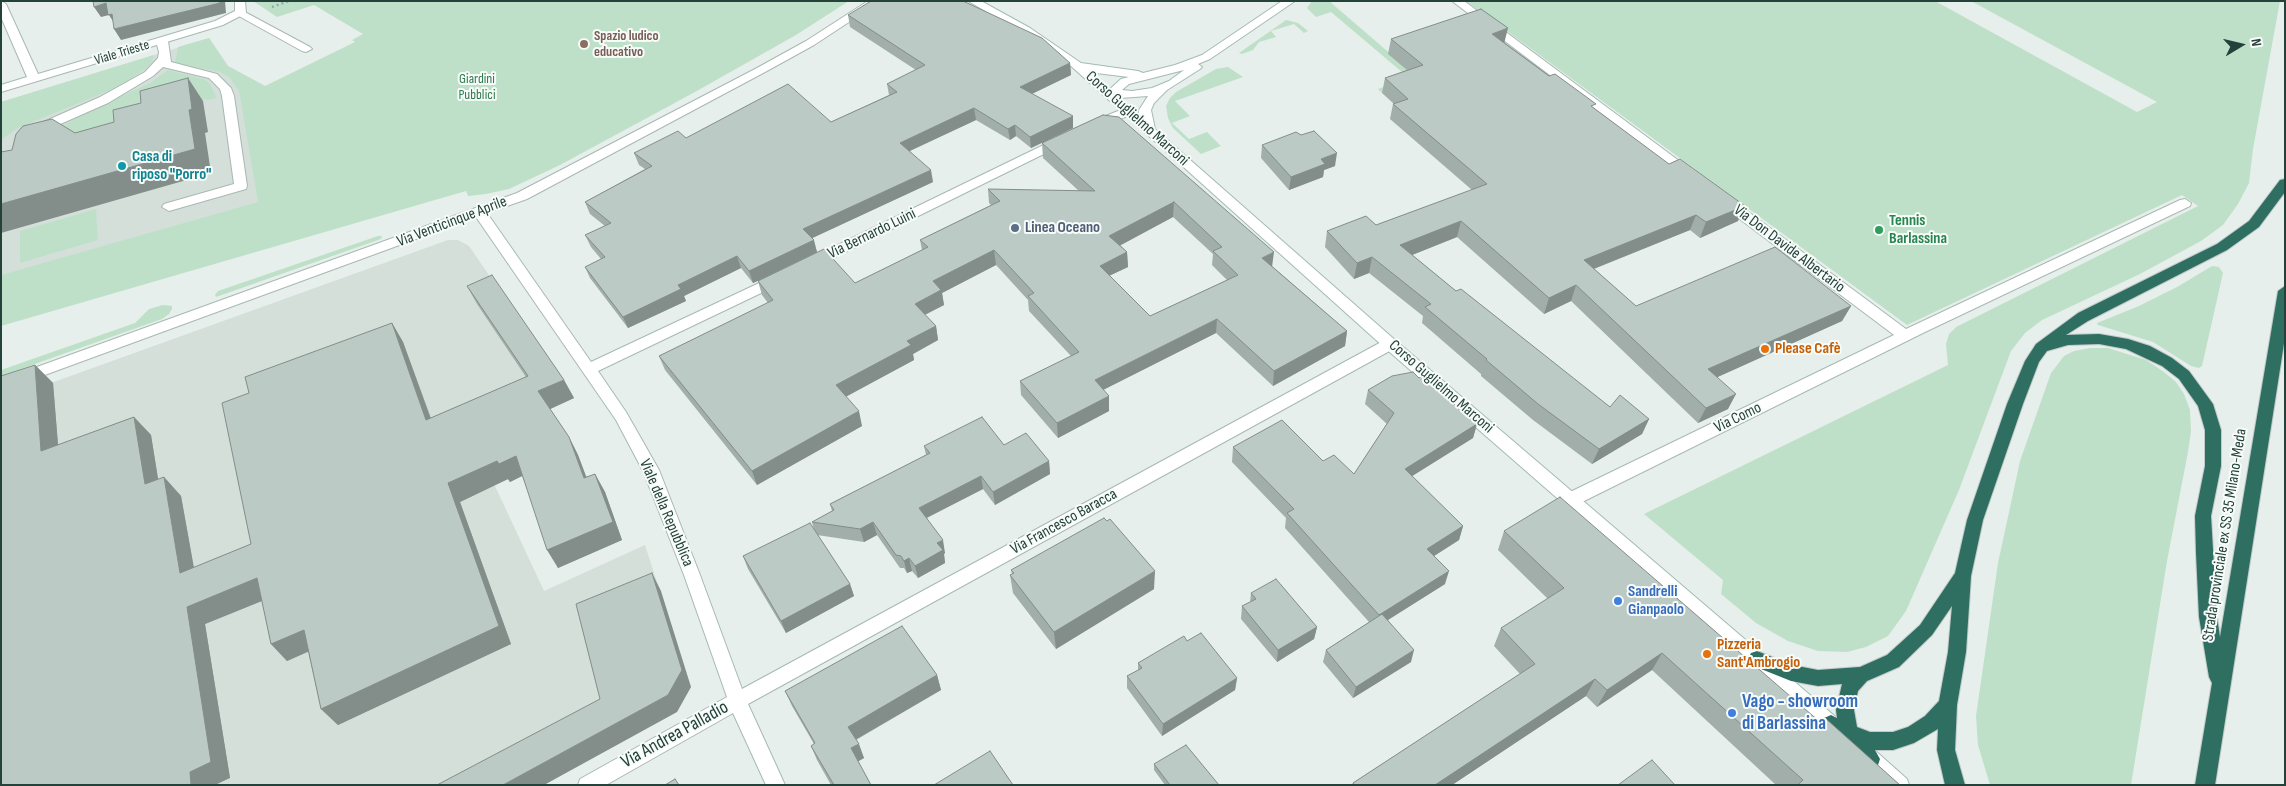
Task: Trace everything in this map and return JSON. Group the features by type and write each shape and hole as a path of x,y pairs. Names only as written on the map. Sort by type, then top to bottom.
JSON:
{"highway":[{"path":"1955,785 1946,750 1948,704 1957,652 1963,576 1975,520 2026,374 2041,348 2062,331 2083,318 2222,248 2254,224 2285,183"},
{"name":"Strada provinciale ex SS 35 Milano-Meda","path":"2205,785 2285,291"},
{"path":"2041,348 2068,340 2099,339 2128,344 2145,350 2184,375 2205,404 2213,430 2213,466 2203,516 2204,552 2208,617 2220,689"},
{"path":"1756,659 1791,674 1818,678 1861,675 1893,661 1926,630 1963,576"},
{"path":"1861,675 1850,687 1846,698 1845,710 1849,733 1871,759"},
{"path":"1831,724 1869,741 1893,741 1914,734 1932,722 1948,704"}],"street":[{"name":"Via Venticinque Aprile","path":"1,386 480,213 522,196 762,70 810,43 876,1"},
{"name":"Corso Guglielmo Marconi","path":"973,1 1026,30 1075,64 1112,95 1390,344 1572,499 1900,785"},
{"path":"1150,131 1145,110 1149,101 1164,88 1186,75 1206,57 1290,1"},
{"path":"1457,1 1701,183"},
{"path":"1,4 34,79"},
{"path":"241,7 306,49"},
{"name":"Viale Trieste","path":"1,89 219,23 241,7"},
{"path":"24,139 48,123 104,100 150,74 164,60 165,52 162,41"},
{"path":"1112,95 1119,84 1125,81 1151,73 1179,68 1206,57"},
{"path":"164,60 166,64 172,66 213,76 225,88 228,96 241,186 169,207"},
{"path":"1075,64 1096,70 1151,73"},
{"path":"1112,95 1144,94 1164,88"},
{"path":"1089,127 1128,111"},
{"name":"Via Bernardo Luini","path":"589,370 1072,136"},
{"name":"Via Don Davide Albertario","path":"1717,195 1905,336"},
{"name":"Via Como","path":"1572,499 1905,336 2185,203"},
{"name":"Viale della Repubblica","path":"480,213 621,416 651,470 692,575 737,701 776,785"},
{"name":"Via Francesco Baracca","path":"737,701 1390,344"},
{"name":"Via Andrea Palladio","path":"587,785 737,701"}],"path":[{"path":"265,10 289,1"}],"shaded area":[{"path":"209,38 228,66 304,107 289,204 1,284 1,102"},
{"path":"448,240 458,240 469,246 574,398 475,443 544,591 645,545 691,687 677,712 544,785 1,785 1,401"}],"green space":[{"name":"Giardini Pubblici","path":"253,1 849,1 796,35 695,92 560,165 509,189 468,196 466,191 1,326 1,275 258,202 239,91 230,78 220,72 175,63 178,47 209,38 228,66 265,86 355,42 352,40 363,34 314,5 277,17"},
{"path":"1312,1 1329,1 1421,80 1382,93 1378,89 1409,78 1331,12 1316,17 1307,8"},
{"path":"1466,1 1935,1 2137,112 2157,102 1971,1 2280,1 2253,149 2249,183 2238,204 2223,225 2201,241 2140,274 2042,320 2025,333 2011,351 1959,490 1906,611 1888,636 1866,647 1847,652 1818,651 1788,641 1756,623 1721,594 1723,580 1644,514 1948,365 1946,344 1949,334 1956,327 2198,206 2182,195 1907,325"},
{"path":"1286,20 1298,23 1308,31 1304,33 1294,24 1271,31 1276,37 1259,42 1253,50 1242,54 1239,53"},
{"path":"154,55 152,62 144,70 118,87 18,128 1,140 1,102"},
{"path":"1228,67 1243,77 1175,101 1190,116 1172,123 1189,139 1207,132 1221,146 1201,154 1173,128 1168,118 1166,106 1176,92 1216,69"},
{"path":"168,70 204,79 210,84 217,98 206,99 53,141 60,129 69,122 150,83"},
{"path":"96,209 98,240 20,263 20,231"},
{"path":"382,236 381,239 216,297 215,295 218,291"},
{"path":"2212,266 2219,267 2223,273 2202,366 2199,368 2191,366 2153,342 2098,325 2097,323 2139,306 2177,287"},
{"path":"163,305 172,306 172,309 162,319 1,376 1,370 135,323 149,309"},
{"path":"2090,348 2108,348 2146,360 2176,382 2184,394 2190,410 2191,431 2188,452 2167,561 2131,785 1990,785 1978,745 1976,716 1998,563 2020,461 2051,373 2064,356 2074,351"}],"building":[{"path":"93,1 219,1 220,3 114,29 112,14 108,15 106,3 94,7"},
{"path":"871,1 963,1 1042,38 1070,63 1020,87 1073,116 1030,137 1015,125 1008,129 974,108 900,143 931,170 803,229 814,240 749,271 737,256 678,285 681,289 623,317 585,267 605,257 585,235 611,223 585,202 652,166 634,153 678,131 686,138 788,84 831,122 897,92 887,84 925,65 848,15"},
{"path":"1481,9 1508,28 1492,34 1549,76 1555,74 1596,104 1591,106 1669,164 1680,159 1745,206 1706,222 1696,215 1584,260 1636,306 1775,247 1851,306 1708,369 1736,394 1706,408 1576,285 1549,298 1461,221 1400,245 1456,291 1461,289 1610,407 1620,395 1649,419 1599,449 1538,404 1425,307 1431,304 1372,257 1357,263 1327,231 1366,216 1376,225 1487,184 1393,104 1408,99 1385,78 1423,65 1391,39"},
{"path":"188,78 192,109 189,110 195,149 1,204 1,152 12,150 16,134 23,126 52,119 75,133 114,122 113,110 141,103 140,91"},
{"path":"1103,115 1119,117 1274,252 1262,258 1347,331 1274,371 1217,319 1095,380 1109,396 1057,423 1020,381 1079,352 1028,296 1034,293 994,250 933,281 941,290 915,304 936,326 907,341 911,345 836,385 859,411 752,471 659,356 773,300 758,281 824,249 855,283 928,247 920,240 1000,201 988,189 1095,191 1042,143","holes":["1174,202 1222,247 1213,251 1238,275 1150,316 1100,266 1127,252 1109,236"]},
{"path":"1314,131 1337,153 1321,159 1325,164 1291,177 1262,145 1296,132 1301,135"},
{"path":"492,275 564,380 538,391 569,437 584,478 595,474 613,522 547,550 516,456 499,464 497,461 448,483 499,626 321,709 304,630 271,644 257,578 187,607 211,762 190,772 191,785 1,785 1,376 35,365 41,451 134,417 145,484 164,477 180,573 251,544 222,403 249,393 245,377 392,323 426,420 528,376 467,286"},
{"path":"1413,372 1419,378 1422,376 1477,424 1405,469 1463,526 1427,549 1449,571 1379,615 1287,513 1294,509 1233,447 1282,420 1323,461 1334,455 1354,474 1394,413 1368,390 1392,376"},
{"path":"982,417 1004,445 1026,433 1049,461 993,492 981,476 919,508 943,540 937,543 943,550 915,566 909,558 904,561 901,556 896,555 873,522 860,529 812,522 834,510 830,504 930,453 924,446"},
{"path":"1560,497 1820,722 1825,718 1900,785 1800,785 1803,780 1662,653 1607,690 1595,679 1435,785 1354,785 1353,783 1535,664 1501,628 1564,588 1504,531"},
{"path":"1104,518 1107,521 1110,519 1155,571 1054,632 1010,575 1014,573 1011,570"},
{"path":"810,523 850,584 781,621 743,556"},
{"path":"652,573 682,670 668,695 503,785 437,785 600,699 576,604"},
{"path":"1276,579 1317,627 1278,650 1242,606 1256,599 1251,593"},
{"path":"1382,614 1414,650 1356,687 1326,650"},
{"path":"902,626 937,675 848,727 859,744 851,748 871,785 834,785 811,746 815,743 785,691"},
{"path":"1201,633 1237,678 1163,724 1127,676 1142,668 1138,663 1184,636 1187,641"},
{"path":"1186,745 1219,785 1170,785 1154,764"},
{"path":"990,751 1013,785 934,785"},
{"path":"1652,760 1675,785 1618,785"},
{"path":"675,779 679,785 665,785"}],"place":[{"name":"Spazio ludico educativo","path":"584,44"},
{"name":"Casa di riposo \"Porro\"","path":"122,166"},
{"name":"Linea Oceano","path":"1015,228"},
{"name":"Tennis Barlassina","path":"1879,230"},
{"name":"Please Cafè","path":"1765,349"},
{"name":"Sandrelli Gianpaolo","path":"1618,601"},
{"name":"Pizzeria Sant'Ambrogio","path":"1707,654"},
{"name":"Vago - showroom di Barlassina","path":"1732,713"}]}
